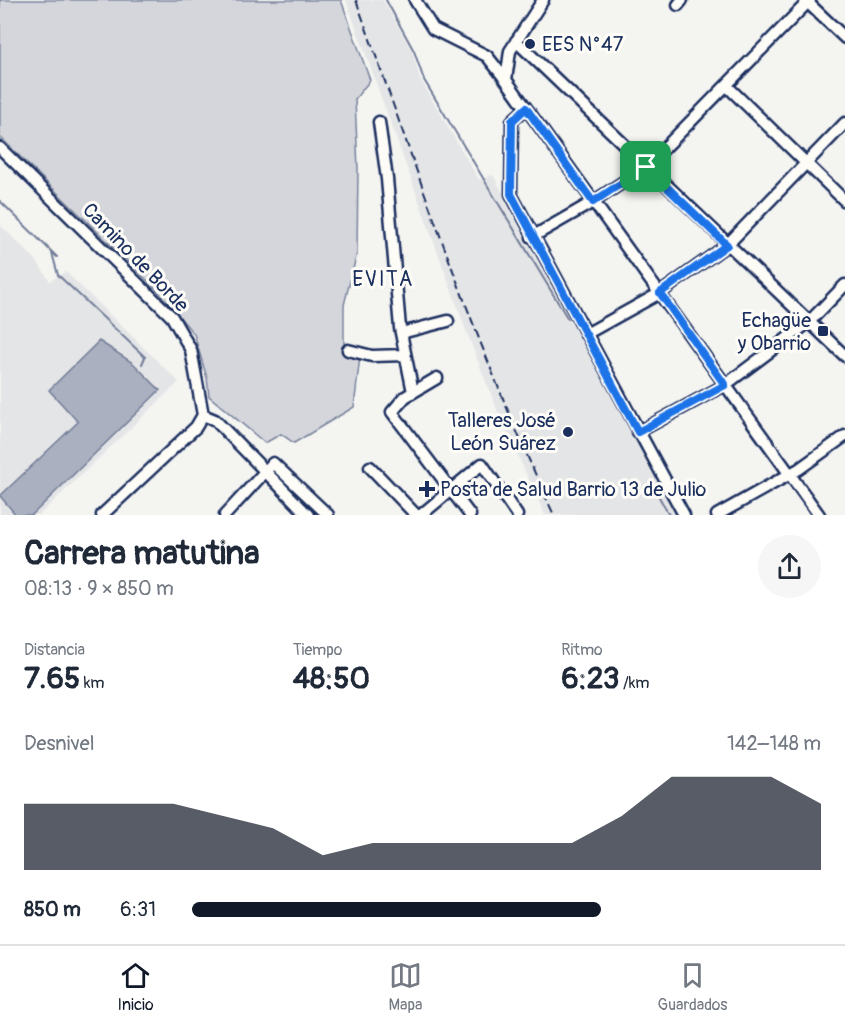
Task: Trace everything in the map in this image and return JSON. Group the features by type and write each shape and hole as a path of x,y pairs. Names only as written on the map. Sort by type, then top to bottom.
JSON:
{"street":[{"path":"415,0 437,33 487,57 506,80 819,515"},
{"path":"506,80 510,51 543,0"},
{"path":"532,237 593,202 646,167 807,1 845,38"},
{"path":"516,41 845,357"},
{"path":"487,57 502,55 510,51"},
{"path":"726,86 845,201"},
{"path":"526,108 512,121 510,189 532,237 684,515"},
{"path":"380,122 402,336 412,392"},
{"path":"586,334 660,293 727,245 845,123"},
{"name":"Camino de Borde","path":"0,148 172,317 191,350 203,415"},
{"path":"638,432 725,385 809,322 845,285"},
{"path":"402,336 405,332 448,321"},
{"path":"348,351 372,356 405,355"},
{"path":"438,378 412,392 393,408 394,416 470,515"},
{"path":"102,515 196,427 203,415 215,420 308,515"},
{"path":"717,515 790,474 845,436"},
{"path":"225,515 263,470 273,463 328,515"},
{"path":"421,515 482,464 517,515"},
{"path":"370,467 416,515"}],"shaded area":[{"path":"0,0 341,0 370,80 355,99 358,169 357,253 344,305 344,344 361,348 354,407 294,443 281,434 265,443 209,396 207,378 194,334 156,289 0,137"},
{"path":"346,0 383,0 412,51 420,79 479,180 493,175 676,515 545,515 498,412 467,333"},
{"path":"0,225 35,259 50,281 66,272 179,382 39,515 0,515"}],"water":[{"path":"99,341 133,363 160,390 32,515 16,515 0,496 78,422 49,390"}],"waterway":[{"path":"386,0 414,51 424,80 568,319"},
{"path":"0,201 57,257"},
{"path":"52,253 58,275 145,357 142,364"},
{"path":"653,486 669,515"}],"railway":[{"path":"356,0 473,324 554,515"}],"place":[{"name":"EES N°47","path":"530,44"},
{"name":"Echagüe y Obarrio","path":"823,331"},
{"name":"Talleres José León Suárez","path":"568,432"},
{"name":"Posta de Salud Barrio 13 de Julio","path":"427,489"}],"district":[{"name":"EVITA","path":"383,279"}],"route":[{"path":"526,108 593,202 646,167 727,245 660,293 725,385 638,432 511,194 512,121 526,108"}]}
